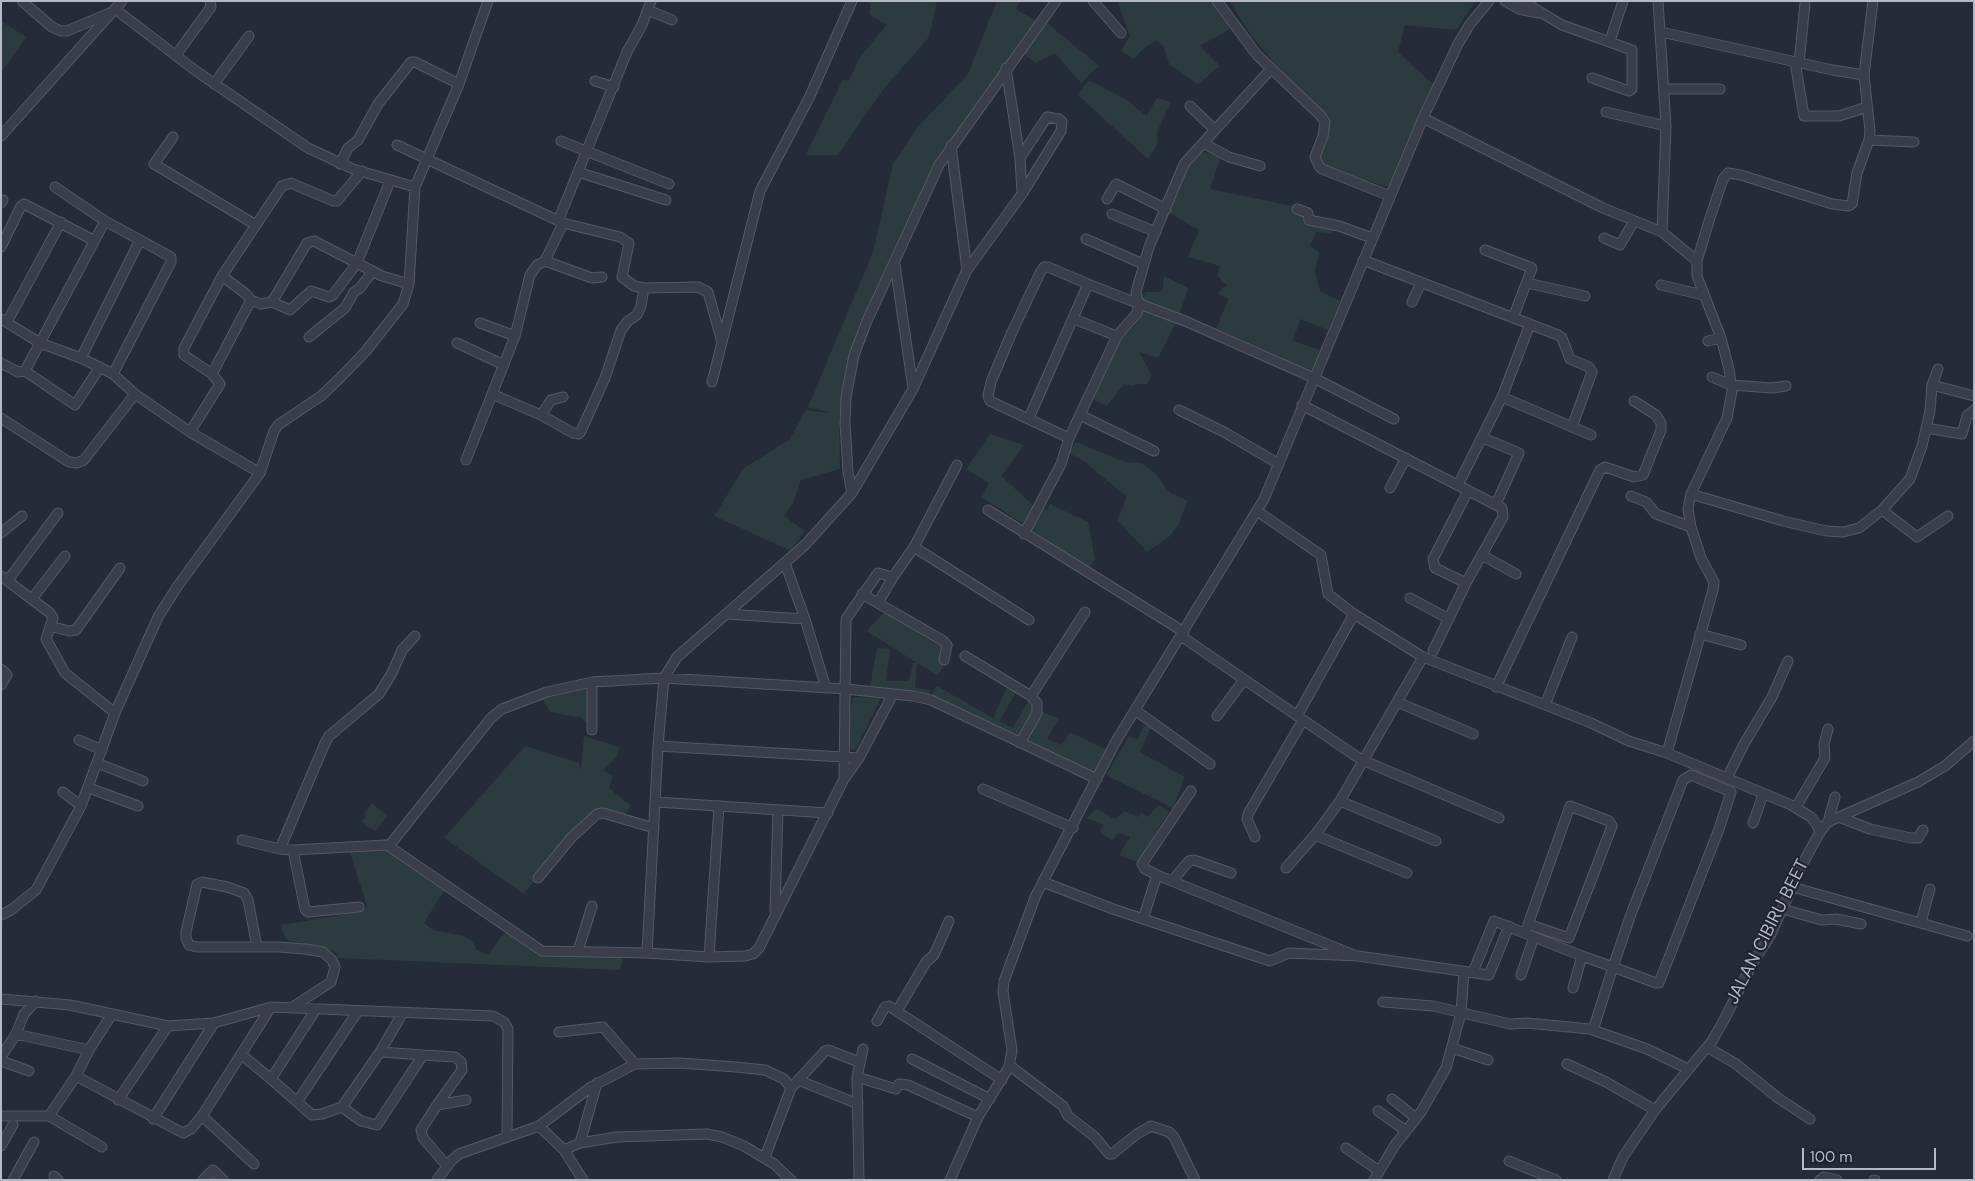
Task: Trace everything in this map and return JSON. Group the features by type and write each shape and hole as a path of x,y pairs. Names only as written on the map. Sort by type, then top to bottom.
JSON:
{"street":[{"path":"22,1 52,27 61,31 67,31 114,10"},
{"path":"1,136 122,1"},
{"path":"176,55 211,7 210,1"},
{"path":"1,915 11,910 36,890 81,806 115,713 168,601 260,473 270,438 278,425 321,396 366,350 403,304 409,284 415,187 459,84 488,1"},
{"path":"712,382 744,247 760,191 810,98 852,1"},
{"path":"852,493 848,472 845,424 849,379 854,355 867,320 895,265 930,182 951,146 1056,1"},
{"path":"1093,1 1121,33"},
{"path":"1217,1 1237,30 1271,69 1324,122 1323,136 1315,157 1322,169 1390,196"},
{"path":"950,1180 978,1117 1002,1080 1009,1065 1012,1050 1003,992 1004,981 1013,953 1043,882 1135,710 1257,511 1279,464 1302,404 1423,118 1458,44 1470,24 1489,1"},
{"path":"1505,1 1519,9 1540,14"},
{"path":"1522,1 1540,14 1579,32 1632,50 1632,89 1629,91 1622,90 1592,78"},
{"path":"1610,41 1623,1"},
{"path":"1658,1 1666,126 1662,232"},
{"path":"1666,754 1714,582 1701,558 1691,528 1688,509 1691,494 1727,418 1732,385 1721,338 1697,276 1697,261 1725,174 1741,175 1796,193 1848,206 1853,203 1857,173 1870,140 1864,75 1873,1"},
{"path":"1805,3 1797,62 1804,116 1838,116 1867,107"},
{"path":"545,262 586,151 627,52 650,6 672,20"},
{"path":"114,10 214,84 308,148 340,164 390,181 415,187"},
{"path":"1661,32 1864,75"},
{"path":"214,84 249,36"},
{"path":"340,164 350,146 358,140 378,104 412,62 459,84"},
{"path":"1006,68 1020,158 1022,194"},
{"path":"1142,305 1136,292 1143,264 1184,164 1271,69"},
{"path":"595,81 614,87"},
{"path":"1665,89 1720,89"},
{"path":"1190,106 1215,130"},
{"path":"1606,112 1666,126"},
{"path":"647,953 658,746 664,678 677,657 805,546 852,493 913,388 967,270 1022,194 1060,131 1062,122 1059,118 1047,117 1020,158"},
{"path":"1423,118 1603,208 1662,232 1697,261"},
{"path":"173,137 154,164 256,226"},
{"path":"1870,140 1914,142"},
{"path":"561,141 669,184"},
{"path":"1203,142 1228,158 1260,166"},
{"path":"397,145 560,222 627,240 630,245 622,278 634,286 644,288 698,287 708,292 722,344"},
{"path":"951,146 967,270"},
{"path":"190,432 220,384 212,374 187,357 184,352 222,276 286,183 336,201 362,171"},
{"path":"578,172 666,200"},
{"path":"222,276 251,300 262,304 272,302 290,310 311,291 332,296 357,263 390,181"},
{"path":"1107,199 1116,184 1166,209"},
{"path":"54,187 105,222 171,257 172,262 113,374"},
{"path":"1,247 21,206 27,205 93,240"},
{"path":"1297,209 1308,213 1309,220 1339,226 1372,238"},
{"path":"1112,214 1156,232"},
{"path":"1604,238 1620,245 1634,221"},
{"path":"61,222 4,321 40,343 81,358 113,374 135,394 190,432 260,473"},
{"path":"25,371 93,240 105,222"},
{"path":"1086,239 1143,264"},
{"path":"81,358 140,240"},
{"path":"272,302 310,241 317,242 372,272 409,284"},
{"path":"1485,250 1532,268 1513,318"},
{"path":"1363,260 1558,334 1562,338 1570,359 1591,369 1592,372 1572,427"},
{"path":"466,460 515,336 530,274 537,265 545,262 592,278 602,277"},
{"path":"895,265 913,388"},
{"path":"1069,438 996,404 988,396 991,382 1012,332 1044,267 1052,268 1142,305 1314,378 1394,419"},
{"path":"309,337 345,308 354,292 360,288 372,272"},
{"path":"1412,302 1421,283"},
{"path":"1527,283 1585,296"},
{"path":"1029,418 1074,320 1088,284"},
{"path":"1661,285 1703,295"},
{"path":"492,394 541,415 572,433 579,434 606,378 621,330 639,312 644,288"},
{"path":"212,374 251,300"},
{"path":"1024,534 1061,464 1069,438 1117,336 1133,320 1142,305"},
{"path":"1074,320 1117,336"},
{"path":"480,323 515,336"},
{"path":"1458,485 1502,397 1530,324"},
{"path":"1708,341 1721,338"},
{"path":"457,343 504,365"},
{"path":"1,363 18,372 25,371 75,406 100,367"},
{"path":"1691,494 1783,521 1835,532 1859,528 1882,510 1910,479 1917,462 1926,428 1932,385 1938,369"},
{"path":"1712,377 1732,385 1772,388 1786,386"},
{"path":"1932,385 1974,396"},
{"path":"1,418 69,462 77,463 84,460 135,394"},
{"path":"541,415 551,400 562,397"},
{"path":"1502,397 1592,435"},
{"path":"1496,687 1600,470 1605,467 1634,477 1643,475 1661,430 1661,423 1656,415 1634,402"},
{"path":"1302,404 1502,508 1504,513 1466,583 1433,651"},
{"path":"1179,410 1224,432 1279,464"},
{"path":"1926,428 1962,434 1967,416 1974,410"},
{"path":"1080,415 1154,451"},
{"path":"1483,438 1519,452 1496,504"},
{"path":"1390,488 1406,458"},
{"path":"878,603 914,547 957,465"},
{"path":"1466,583 1435,568 1433,564 1437,550 1468,491"},
{"path":"1631,496 1646,502 1656,514 1691,528"},
{"path":"988,510 1182,634 1243,680 1364,761 1499,818"},
{"path":"1882,510 1917,536 1948,516"},
{"path":"1257,511 1321,555 1328,594 1354,614 1423,657 1796,807 1811,816 1818,825 1820,832"},
{"path":"58,513 5,578 52,616 46,640 66,673 115,713"},
{"path":"1,534 22,516"},
{"path":"914,547 1029,620"},
{"path":"1482,555 1516,574"},
{"path":"32,599 65,556"},
{"path":"785,563 805,619 826,688"},
{"path":"50,626 69,631 76,630 120,568"},
{"path":"844,779 845,625 852,608 878,573 893,578"},
{"path":"862,594 948,645 944,660"},
{"path":"1410,598 1449,619"},
{"path":"1031,696 1085,612"},
{"path":"726,614 805,619"},
{"path":"1255,837 1247,819 1248,814 1354,614"},
{"path":"1700,634 1741,645"},
{"path":"280,849 329,736 379,694 392,673 402,650 415,636"},
{"path":"1546,705 1572,637"},
{"path":"965,656 1031,696 1037,703 1037,712 1020,743"},
{"path":"1286,868 1340,801 1423,657"},
{"path":"1526,929 1534,937 1582,956 1656,982 1662,981 1719,829 1731,792 1731,780 1744,744 1772,697 1788,660"},
{"path":"1,669 7,675 1,685"},
{"path":"389,846 491,718 502,708 547,692 592,682 664,678 846,689 931,700 1097,779"},
{"path":"1217,716 1243,680"},
{"path":"592,682 592,730"},
{"path":"242,840 280,849 293,850 379,844 389,846 538,950 548,952 647,953 709,957 752,954 759,948 775,912 844,779 859,758 893,694"},
{"path":"1397,702 1473,734"},
{"path":"1135,710 1210,764"},
{"path":"1796,807 1825,758 1824,744 1828,729"},
{"path":"79,740 102,750"},
{"name":"JALAN CIBIRU BEET","path":"1613,1180 1623,1157 1655,1110 1706,1047 1724,1020 1820,832 1828,822 1929,776 1954,760 1974,740"},
{"path":"658,746 859,758"},
{"path":"97,763 143,781"},
{"path":"1595,1024 1613,967 1685,777 1690,775 1731,792"},
{"path":"89,788 138,806"},
{"path":"983,789 1073,828"},
{"path":"1191,791 1142,864 1144,868 1157,875 1358,956"},
{"path":"63,792 81,806"},
{"path":"1752,823 1764,795"},
{"path":"1828,822 1835,797"},
{"path":"1340,801 1436,841"},
{"path":"656,802 828,813"},
{"path":"709,957 719,806"},
{"path":"1374,1180 1416,1118 1446,1068 1461,1013 1468,972 1494,920 1509,926 1569,938 1612,826 1609,821 1570,806 1526,929"},
{"path":"775,912 778,810"},
{"path":"538,878 571,838 597,814 654,828"},
{"path":"1839,817 1870,829 1911,838 1918,838 1923,830"},
{"path":"1315,834 1407,873"},
{"path":"293,850 305,909 308,912 359,907"},
{"path":"1173,880 1188,860 1194,860 1230,873"},
{"path":"1143,919 1157,875"},
{"path":"257,947 248,900 244,894 236,889 199,882 196,886 186,932 187,942 197,947 257,947 318,951 328,955 332,960 334,966 331,982 290,1008"},
{"path":"1043,882 1143,919 1270,962 1289,953 1358,956 1489,975 1509,926"},
{"path":"1792,887 1967,936"},
{"path":"1920,922 1930,889"},
{"path":"578,951 592,906"},
{"path":"1782,909 1822,920 1836,919 1861,924"},
{"path":"897,1011 926,962 934,955 949,920"},
{"path":"1521,975 1534,937"},
{"path":"1573,988 1582,956"},
{"path":"1,998 36,1001 168,1026 214,1023 271,1007 499,1018 507,1026 507,1137"},
{"path":"1,1057 16,1034 24,1014 36,1001"},
{"path":"1383,1002 1433,1006 1510,1024 1590,1029 1647,1049 1688,1069"},
{"path":"878,1021 886,1005 1002,1080"},
{"path":"76,1076 153,1119 183,1133 191,1129 202,1116 271,1007"},
{"path":"271,1079 316,1009"},
{"path":"297,1102 358,1011"},
{"path":"49,1116 76,1076 89,1050 112,1014"},
{"path":"242,1055 312,1115 322,1114 342,1107 380,1052 402,1014"},
{"path":"153,1119 214,1023"},
{"path":"118,1100 168,1026"},
{"path":"559,1032 604,1027 634,1064"},
{"path":"16,1034 89,1050"},
{"path":"1706,1047 1736,1064 1778,1098 1810,1119"},
{"path":"1452,1048 1488,1060"},
{"path":"859,1180 857,1077 863,1049"},
{"path":"765,1157 791,1088 798,1080 828,1050 859,1062"},
{"path":"380,1052 455,1057 461,1062 462,1070 437,1105 421,1133 447,1166"},
{"path":"342,1107 361,1121 377,1125 423,1054"},
{"path":"912,1059 990,1099"},
{"path":"1,1062 29,1071"},
{"path":"437,1180 447,1166 460,1154 539,1126 597,1083 634,1064 680,1064 765,1070 779,1075 791,1088"},
{"path":"1567,1064 1606,1082 1655,1110"},
{"path":"1009,1065 1063,1106 1068,1116 1095,1137 1110,1154 1151,1126 1169,1132 1174,1137 1195,1180"},
{"path":"857,1077 896,1089 899,1084 908,1085 978,1117"},
{"path":"798,1080 858,1104"},
{"path":"580,1143 597,1083"},
{"path":"1392,1099 1416,1118"},
{"path":"437,1105 466,1100"},
{"path":"1378,1111 1406,1131"},
{"path":"1,1116 49,1116 102,1147"},
{"path":"202,1116 254,1164"},
{"path":"1,1146 12,1125"},
{"path":"539,1126 564,1150 583,1180"},
{"path":"564,1150 580,1143 617,1137 707,1134 734,1141 765,1157 791,1180"},
{"path":"13,1180 34,1142"},
{"path":"1346,1148 1379,1171"},
{"path":"1509,1161 1556,1180"},
{"path":"204,1180 213,1170 223,1180"},
{"path":"1820,1180 1824,1177 1837,1180"}],"shaded area":[{"path":"867,1 937,1 929,37 882,91 838,155 806,155 843,79 849,81 859,58 887,25 869,14 871,4"},
{"path":"997,1 1020,1 1016,9 1036,21 1032,35 930,182 858,346 843,415 839,415 840,469 801,480 793,503 784,516 805,531 791,551 714,516 744,468 789,440 806,410 832,413 808,407 873,252 893,164 916,129 968,74"},
{"path":"1117,1 1216,1 1233,27 1200,46 1220,66 1198,84 1169,64 1164,47 1156,40 1134,59 1121,51 1130,36"},
{"path":"1229,1 1476,1 1456,30 1405,25 1398,52 1437,88 1393,188 1323,169 1316,156 1322,114 1288,80 1251,35"},
{"path":"1,21 26,37 1,73"},
{"path":"1047,23 1099,66 1081,83 1055,53 1035,63 1023,53"},
{"path":"1089,80 1127,100 1146,116 1157,98 1171,102 1157,132 1158,143 1148,159 1078,95"},
{"path":"1200,152 1221,156 1210,189 1307,209 1310,221 1334,225 1332,234 1316,232 1310,246 1319,252 1315,272 1320,291 1340,301 1328,330 1300,319 1293,341 1321,350 1313,372 1216,328 1229,299 1217,293 1227,285 1217,276 1220,266 1188,257 1199,230 1169,213 1188,166"},
{"path":"1164,276 1188,288 1180,313 1143,301 1145,292 1158,292 1163,287"},
{"path":"1141,310 1178,319 1158,358 1139,352 1152,375 1147,384 1136,384 1133,386 1124,384 1107,406 1092,399 1121,339 1135,325"},
{"path":"990,434 1024,445 1001,476 1033,505 1047,510 1050,504 1088,522 1095,559 1089,568 982,497 989,483 966,469"},
{"path":"1076,442 1125,462 1141,463 1155,473 1170,493 1188,501 1178,525 1169,537 1147,552 1117,520 1127,497 1085,462 1069,453"},
{"path":"885,611 954,645 938,676 867,631"},
{"path":"877,648 890,649 886,681 909,681 913,663 917,663 915,688 931,690 929,696 870,687"},
{"path":"589,684 589,727 582,718 550,712 542,698"},
{"path":"937,686 993,718 1008,686 1017,691 999,721 1013,728 1029,699 1036,704 1017,739 931,695"},
{"path":"853,697 881,698 856,749 845,751"},
{"path":"1043,712 1059,719 1047,739 1062,745 1070,732 1113,753 1100,777 1026,741"},
{"path":"1144,726 1152,726 1140,752 1185,777 1173,808 1106,775 1129,736 1138,740"},
{"path":"584,736 619,747 617,757 603,770 613,776 609,788 631,806 624,816 593,812 570,834 524,894 444,838 525,746 579,763 581,769"},
{"path":"372,803 387,816 375,831 361,821 365,818 365,813"},
{"path":"1159,805 1169,812 1138,862 1119,855 1130,837 1118,833 1112,841 1100,832 1104,825 1086,818 1096,809 1115,819 1125,811 1138,817 1142,812 1148,817"},
{"path":"389,846 447,886 424,923 433,930 464,936 472,941 477,950 488,955 505,932 536,954 624,955 620,970 338,958 335,951 287,940 280,925 360,912 367,906 350,852"}]}
